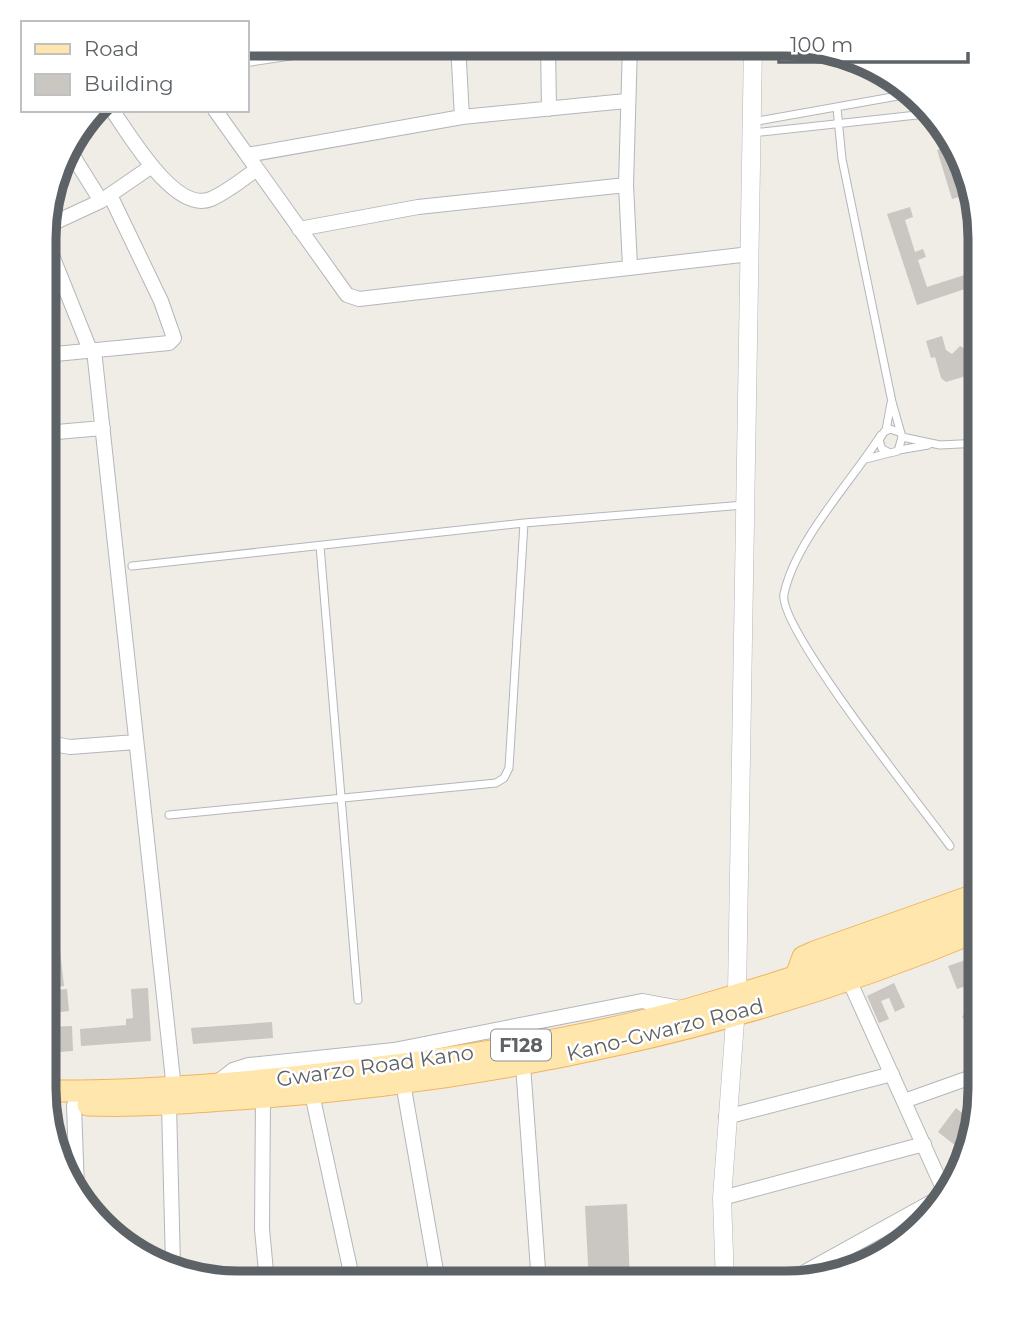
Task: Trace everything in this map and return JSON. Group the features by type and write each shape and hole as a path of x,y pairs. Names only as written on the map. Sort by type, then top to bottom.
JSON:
{"main road":[{"path":"796,976 803,957 968,897"},
{"name":"Gwarzo Road Kano","path":"56,1092 172,1097 212,1086 460,1056 688,1009 796,976 968,914"},
{"name":"Kano-Gwarzo Road","path":"57,1105 172,1097 312,1094 523,1065 735,1016 849,980 968,935"}],"street":[{"path":"459,56 462,117"},
{"path":"548,56 549,109"},
{"path":"629,56 626,185 630,266"},
{"path":"725,1271 722,1198 737,993 754,56"},
{"path":"247,155 462,117 626,101"},
{"path":"113,112 152,166 183,197 192,201 211,199 257,169"},
{"path":"216,112 347,295 359,299 750,254"},
{"path":"56,354 169,342 174,338 161,301 105,198 75,158"},
{"path":"57,221 105,198 152,166"},
{"path":"299,229 418,207 626,185"},
{"path":"56,262 92,350 103,428 172,1097 173,1258"},
{"path":"56,432 103,428"},
{"path":"56,744 70,747 136,742"},
{"path":"849,980 941,1182"},
{"path":"523,1065 537,1271"},
{"path":"726,1117 892,1074"},
{"path":"904,1101 968,1078"},
{"path":"404,1083 436,1271"},
{"path":"312,1094 352,1271"},
{"path":"263,1097 262,1229 266,1271"},
{"path":"75,1105 77,1173"},
{"path":"722,1198 924,1144"},
{"path":"812,1269 924,1207"}],"lane":[{"path":"752,127 899,96"},
{"path":"838,108 842,159 892,402 898,416 901,435 894,452"},
{"path":"752,127 838,123 920,115"},
{"path":"892,402 883,433 882,449 894,452"},
{"path":"883,433 932,444"},
{"path":"883,433 808,539 786,588 783,604 792,626 833,687 950,846"},
{"path":"866,459 932,444 968,443"},
{"path":"132,566 524,523 745,505"},
{"path":"169,815 496,783 504,778 509,768 524,523"},
{"path":"320,546 358,1000"}],"building":[{"path":"943,148 949,158 963,196 952,199 937,150"},
{"path":"910,207 913,217 905,220 915,252 923,249 926,257 918,260 927,287 968,274 968,288 917,305 887,214"},
{"path":"942,336 946,350 952,354 960,346 967,350 968,381 966,376 946,382 941,378 935,357 931,358 926,341"},
{"path":"56,950 60,950 64,986 56,987"},
{"path":"968,959 968,985 957,989 948,966"},
{"path":"894,983 905,1007 895,1012 889,998 881,1001 889,1019 879,1023 867,996"},
{"path":"148,988 151,1041 81,1046 80,1029 126,1025 126,1019 133,1018 131,989"},
{"path":"67,989 69,1011 56,1013 56,990"},
{"path":"968,1009 968,1021 962,1017"},
{"path":"272,1022 273,1038 193,1044 191,1028"},
{"path":"72,1026 73,1051 56,1052 56,1027"},
{"path":"956,1108 965,1116 956,1146 938,1132"},
{"path":"627,1204 630,1271 588,1271 585,1206"}]}
